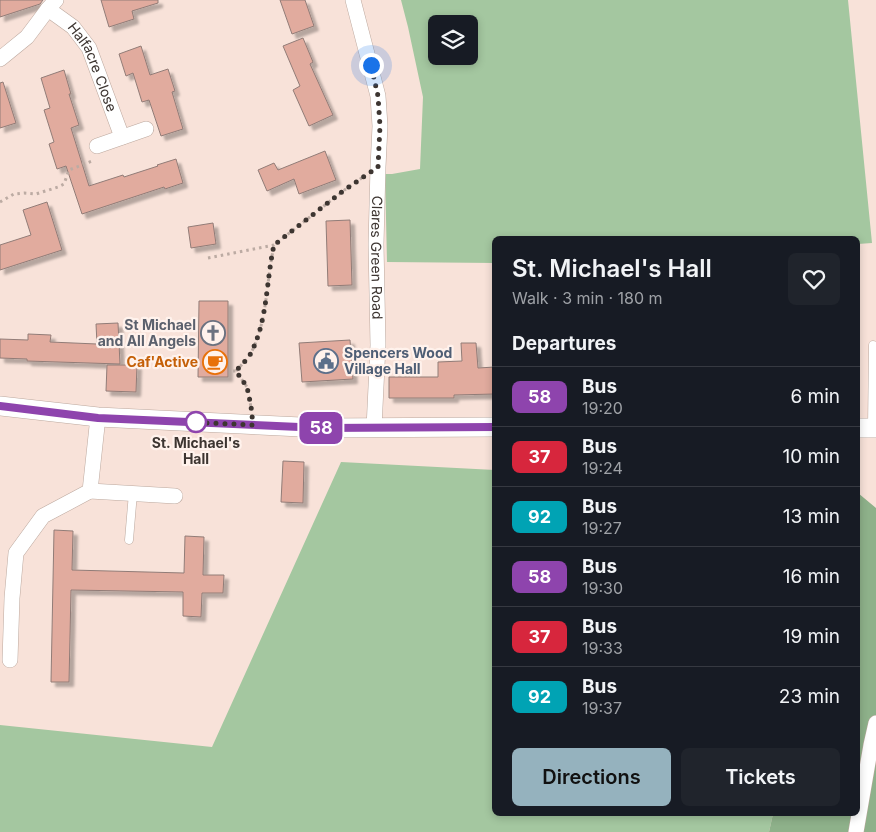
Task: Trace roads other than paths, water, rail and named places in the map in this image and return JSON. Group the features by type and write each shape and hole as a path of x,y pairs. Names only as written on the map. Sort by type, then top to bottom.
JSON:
{"street":[{"name":"Clares Green Road","path":"353,0 378,96 380,126 376,244 378,346 374,428"},
{"path":"0,59 27,37 52,4"},
{"name":"Halfacre Close","path":"52,4 89,48 122,137"},
{"path":"96,146 146,129"},
{"path":"0,406 98,418 322,428 492,427"},
{"path":"90,491 98,418"},
{"path":"10,660 16,553 43,516 90,491 175,496"},
{"path":"860,809 876,723"},
{"path":"856,832 859,816"}],"lane":[{"path":"868,428 873,345"},
{"path":"129,540 133,494"}],"place":[{"name":"St Michael and All Angels","path":"213,333"},
{"name":"Spencers Wood Village Hall","path":"326,361"},
{"name":"Caf'Active","path":"215,362"},
{"name":"St. Michael's Hall","path":"196,422"}]}
